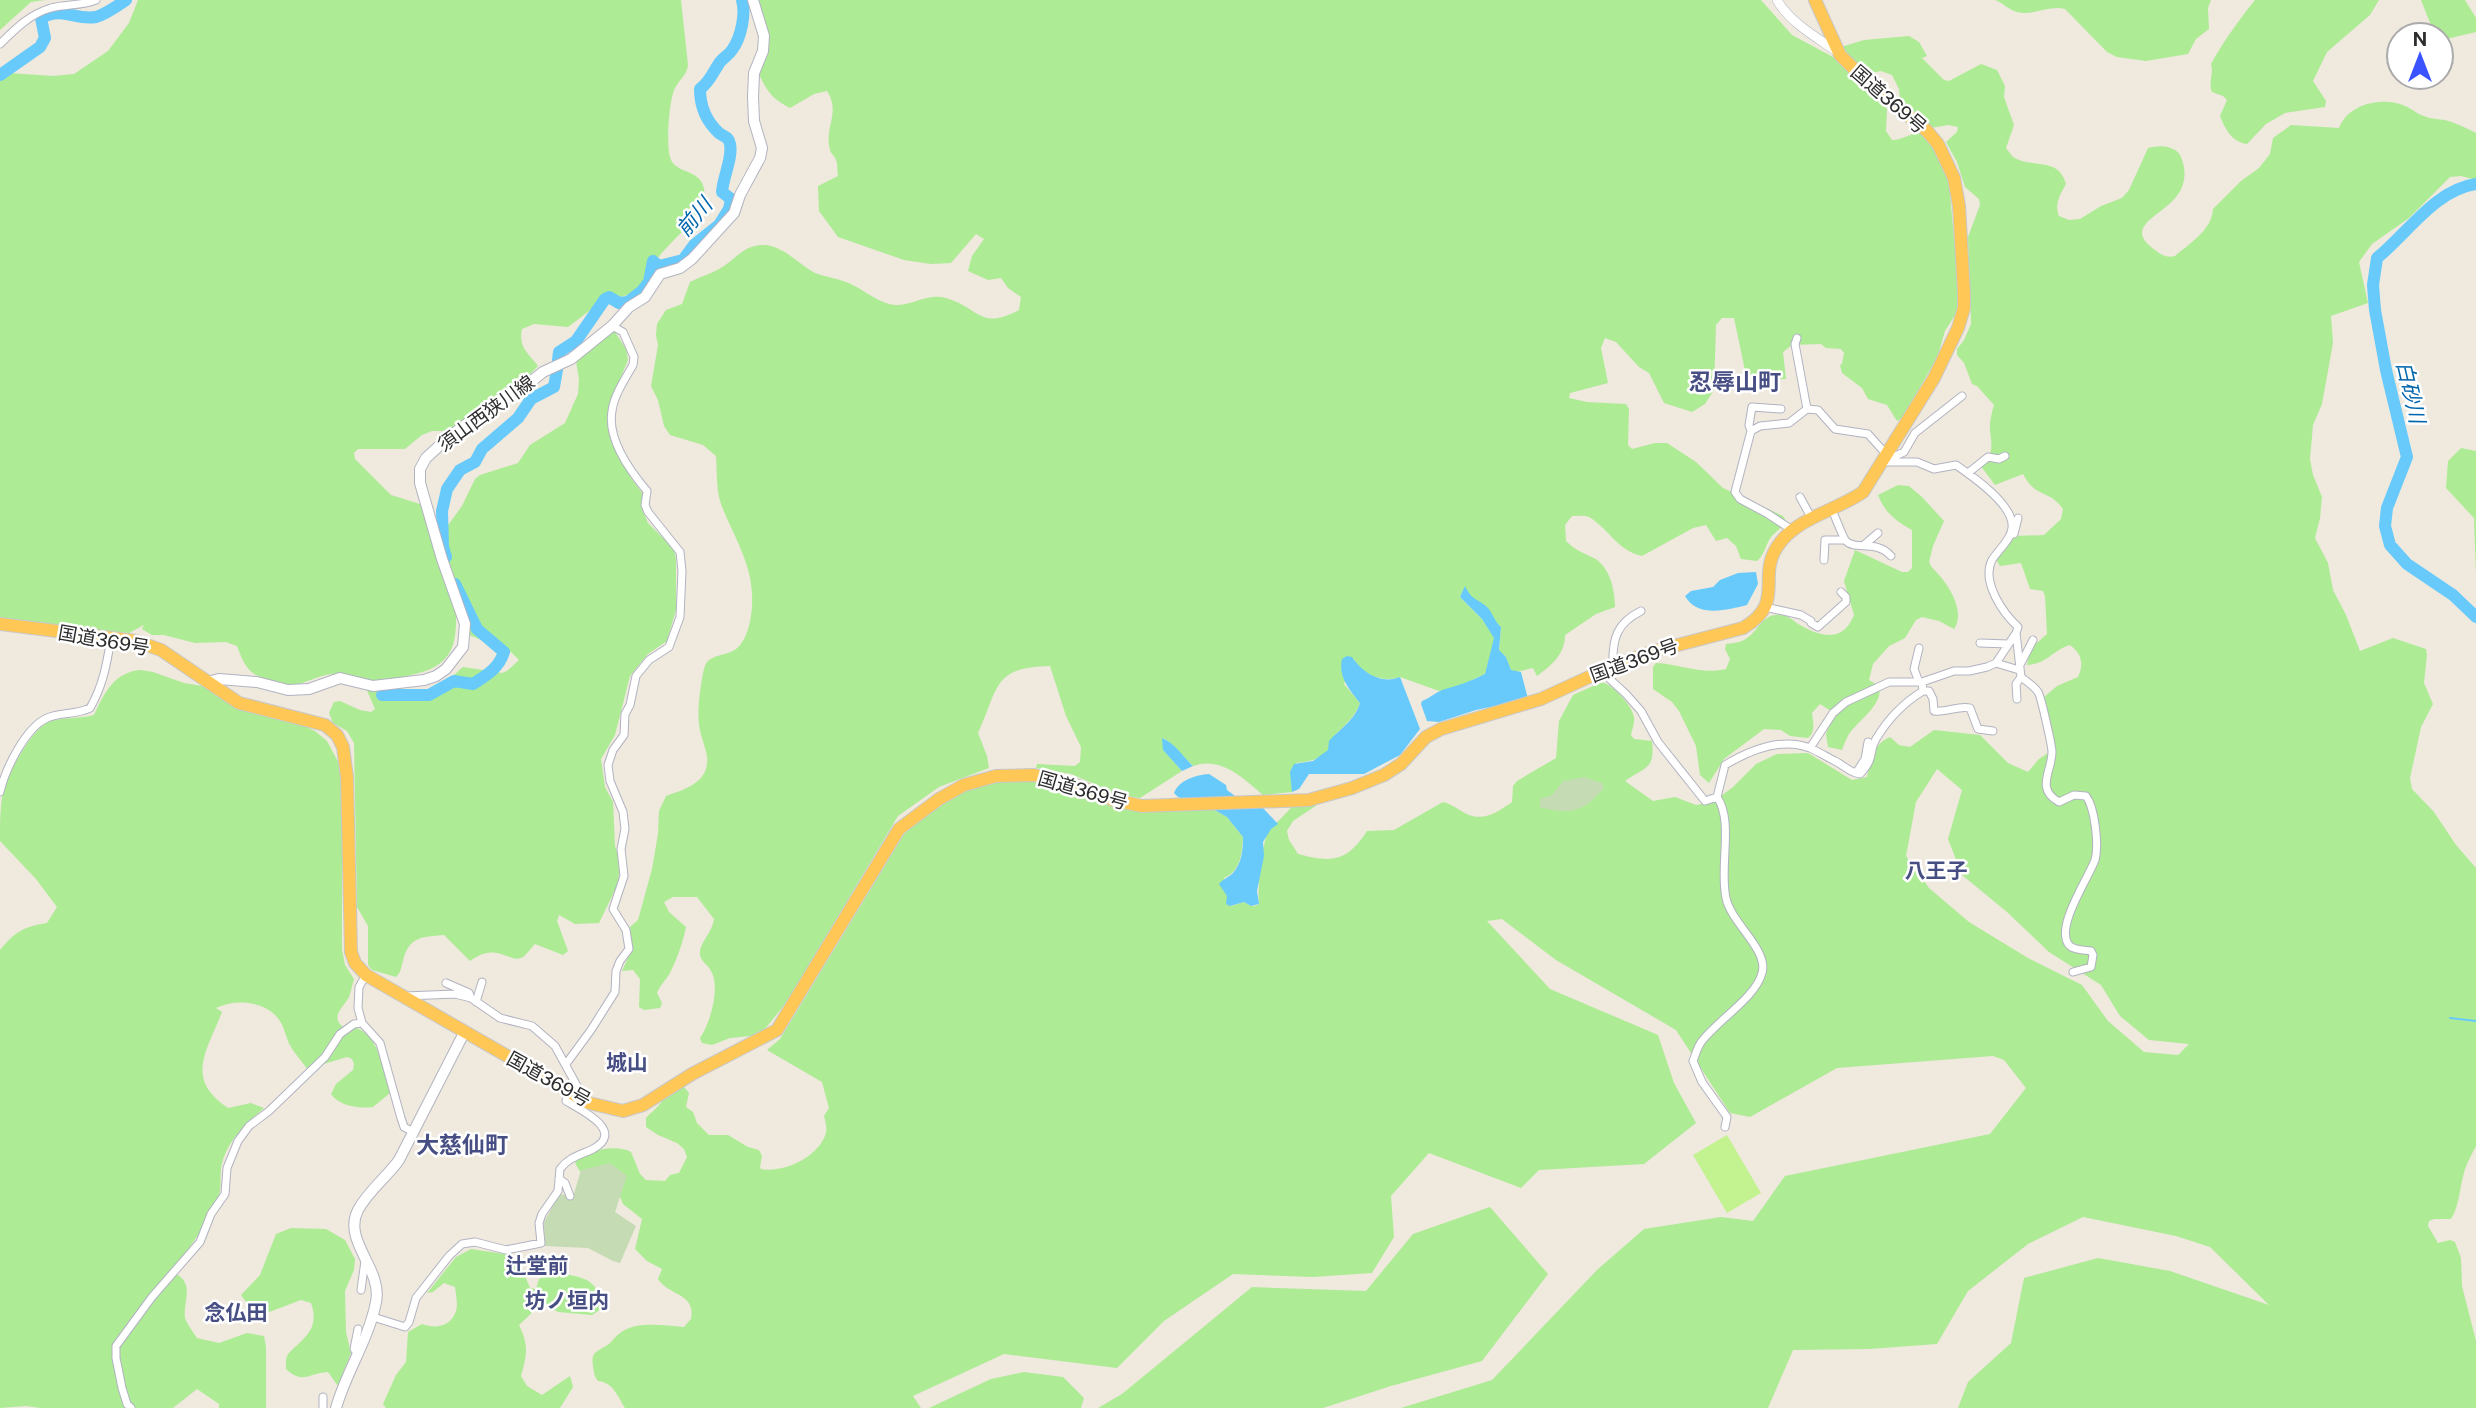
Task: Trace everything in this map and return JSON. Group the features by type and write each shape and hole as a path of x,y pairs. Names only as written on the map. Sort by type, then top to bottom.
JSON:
{"highway":[{"name":"国道369号","path":"0,624 136,641 161,650 239,703 325,725 337,735 343,747 347,777 351,952 355,963 366,975 401,996 589,1103 623,1111 642,1105 692,1074 777,1030 898,829 939,799 964,785 996,776 1034,775 1079,786 1113,800 1142,806 1309,800 1352,788 1384,775 1401,764 1426,737 1441,729 1541,699 1607,668 1679,643 1743,628 1756,621 1765,607 1771,561 1776,548 1792,530 1863,492 1934,378 1958,328 1964,308 1959,206 1954,178 1938,144 1927,131 1864,79 1840,55 1815,0"}],"main road":[{"name":"須山西狭川線","path":"207,682 219,679 257,682 288,690 309,689 340,678 373,686 424,680 446,669 463,647 465,624 442,559 420,483 420,469 426,458 450,436 543,372 571,359 612,326 629,307 645,297 660,274 680,268 692,259 734,214 762,148 754,121 753,97 754,73 764,36 753,0"},
{"path":"336,1408 373,1317 377,1299 377,1287 356,1237 356,1212 399,1160 465,1031"}],"street":[{"path":"0,44 32,16 52,8 82,5 96,0"},
{"path":"1777,0 1782,10 1798,24 1840,55"},
{"path":"566,1063 615,992 620,961 629,949 626,930 613,909 624,876 621,849 625,829 623,812 610,780 608,765 613,750 624,735 625,714 630,705 636,676 649,660 668,647 680,617 680,552 648,512 645,505 647,491 625,461 611,422 612,409 635,357 623,332 612,326"},
{"path":"1797,338 1795,344 1807,409"},
{"path":"1884,458 1904,452 1914,433 1962,396"},
{"path":"1781,409 1752,407 1749,425 1751,431 1735,492 1740,499 1792,530"},
{"path":"1751,431 1760,426 1789,423 1807,409 1818,410 1835,429 1868,434 1884,458 1917,462 1934,469 1956,465 1988,488 2006,510 2016,534"},
{"path":"1968,474 1988,457 1999,459 2005,456"},
{"path":"1800,497 1813,519"},
{"path":"1832,510 1845,540 1854,546 1874,545 1891,556"},
{"path":"1996,663 2018,627 2004,615 1996,600 1991,583 1990,563 2016,534 2018,518"},
{"path":"1864,545 1878,533"},
{"path":"1824,560 1825,540 1845,540"},
{"path":"1765,607 1801,615 1818,627 1846,602 1846,597 1841,592"},
{"path":"1641,611 1626,618 1619,629 1607,668 1640,711 1658,742 1704,801 1717,797"},
{"path":"2016,633 2020,671"},
{"path":"0,792 11,761 34,727 45,718 90,708 106,672 111,637"},
{"path":"2017,699 2016,684 2033,640"},
{"path":"1980,643 2008,644"},
{"path":"1914,668 1919,648"},
{"path":"1810,748 1838,706 1875,687 1889,682 1921,682 1954,671 1969,671 1996,663 2020,671 2039,692 2052,753 2046,775 2046,788 2050,798 2059,802 2074,796 2086,796 2092,803 2096,856 2065,925 2068,944 2072,948 2091,951 2093,955 2091,967 2073,972"},
{"path":"1906,664 1914,668 1923,691"},
{"path":"1725,1127 1727,1117 1702,1082 1693,1061 1700,1043 1755,990 1763,971 1757,948 1730,912 1725,895 1725,813 1717,797 1725,765 1742,755 1784,743 1810,748 1860,774 1870,763 1874,742 1893,716 1906,701 1923,691 1929,691 1934,711 1945,713 1963,707 1970,708 1978,729 1993,731"},
{"path":"1855,773 1865,759 1868,742"},
{"path":"366,975 359,986 358,1008 362,1023 380,1043 404,1127 413,1132"},
{"path":"474,1000 482,982"},
{"path":"446,983 469,993 474,1000"},
{"path":"401,996 455,994 474,1000 500,1018 532,1026 555,1046 578,1091 589,1103"},
{"path":"131,1408 122,1388 116,1346 152,1297 200,1242 211,1214 225,1194 227,1168 238,1141 249,1126 270,1111 325,1057 340,1034 354,1024 362,1023"},
{"path":"373,1317 405,1327 416,1298 449,1256 462,1244 475,1242 506,1250 541,1243 539,1223 558,1191 560,1169 566,1161 596,1147 604,1138 604,1130 597,1120 566,1101 568,1092"},
{"path":"559,1178 565,1183 570,1196"},
{"path":"361,1290 365,1257"},
{"path":"357,1353 354,1349 358,1329"},
{"path":"323,1397 323,1408"}],"green space":[{"path":"0,0 45,0 31,2 0,30"},
{"path":"138,0 681,0 688,65 673,94 668,142 672,162 695,175 702,183 702,203 690,223 664,250 635,293 601,302 568,327 534,324 522,329 521,341 538,366 513,392 447,431 432,431 422,435 405,449 358,449 354,453 355,459 391,495 423,505 456,614 455,638 448,655 442,662 424,672 390,679 368,680 336,674 325,675 294,685 269,680 251,672 237,646 226,642 195,643 164,635 152,635 142,629 144,625 129,633 10,622 0,618 0,81 9,73 53,76 74,74 108,51 129,23"},
{"path":"757,0 1761,0 1792,35 1833,57 1881,100 1887,109 1886,131 1892,140 1923,133 1944,163 1949,182 1960,307 1945,331 1937,358 1902,418 1897,421 1887,405 1868,399 1862,388 1842,373 1840,365 1844,353 1841,349 1826,348 1821,344 1792,345 1783,352 1786,379 1747,380 1734,318 1722,318 1716,325 1714,390 1705,404 1692,412 1664,403 1649,373 1639,367 1616,342 1605,338 1601,348 1608,383 1570,393 1569,398 1626,404 1629,409 1628,445 1632,449 1667,443 1696,462 1723,488 1783,516 1786,521 1784,524 1771,537 1757,561 1741,559 1736,546 1727,538 1716,541 1706,525 1693,528 1642,556 1620,545 1589,517 1572,516 1565,525 1566,541 1604,567 1613,586 1615,607 1596,614 1565,635 1560,653 1537,676 1533,668 1516,672 1511,670 1506,657 1499,651 1501,627 1493,620 1487,607 1471,598 1465,587 1460,597 1482,619 1495,638 1485,674 1455,688 1439,691 1400,677 1387,679 1374,676 1357,665 1354,659 1344,684 1360,703 1358,708 1334,737 1325,753 1313,760 1296,763 1292,792 1263,795 1222,766 1193,766 1163,738 1163,750 1182,771 1140,798 1120,795 1071,774 1036,768 1037,764 1075,766 1080,762 1081,747 1066,716 1050,666 1031,667 1007,676 995,692 978,733 989,768 939,787 898,816 786,1003 760,1035 730,1038 712,1045 702,1043 700,1038 710,1015 715,988 712,973 700,951 714,919 697,897 673,897 664,902 669,912 686,927 673,968 657,993 662,1003 660,1008 644,1010 639,1007 640,979 633,970 622,971 632,949 630,927 638,920 652,869 659,811 666,796 695,783 705,772 707,765 699,719 705,666 710,659 736,649 745,638 750,623 752,594 745,559 719,499 716,456 703,445 670,435 664,426 658,400 651,386 658,345 657,324 666,310 682,304 690,282 719,269 745,250 757,245 779,249 815,273 846,282 889,304 939,297 957,302 981,316 996,318 1019,310 1021,297 1008,288 1001,278 988,280 968,271 972,256 984,239 976,234 951,263 931,264 904,260 838,237 819,211 818,186 838,176 837,162 829,142 833,113 831,99 827,91 814,94 790,108 768,90 759,74 766,54"},
{"path":"1995,0 2211,0 2208,8 2209,29 2196,39 2188,54 2146,61 2117,57 2107,52 2065,9 2053,8 2023,13"},
{"path":"2255,0 2379,0 2370,15 2327,52 2313,81 2326,101 2325,107 2285,113 2266,124 2247,144 2233,138 2222,121 2220,116 2227,100 2212,92 2211,64"},
{"path":"2421,0 2465,0 2476,18 2476,32 2455,37 2455,21 2429,21"},
{"path":"1909,36 1919,42 1927,56 1922,58 1944,80 1949,81 1981,64 1997,70 2005,86 2004,97 2014,125 2006,148 2013,157 2051,166 2062,175 2066,184 2057,207 2059,216 2069,220 2080,219 2101,206 2122,198 2129,190 2148,148 2159,146 2177,151 2183,163 2181,189 2167,206 2144,226 2142,233 2149,245 2167,256 2175,256 2204,230 2212,217 2213,209 2241,181 2259,168 2270,154 2273,138 2291,125 2339,128 2343,120 2358,108 2386,102 2405,106 2426,117 2445,120 2476,133 2476,180 2461,176 2450,177 2409,218 2372,244 2359,262 2368,303 2331,316 2333,343 2322,404 2313,425 2310,459 2322,497 2315,538 2328,563 2333,590 2360,651 2393,638 2426,649 2424,683 2433,704 2421,727 2410,778 2412,789 2434,812 2456,845 2476,868 2476,1146 2465,1170 2451,1219 2434,1219 2429,1221 2428,1226 2438,1243 2450,1240 2455,1242 2461,1258 2462,1286 2476,1341 2476,1408 1958,1408 1968,1382 2011,1343 2024,1278 2098,1258 2170,1271 2269,1305 2210,1247 2176,1236 2083,1217 2028,1244 1968,1291 1937,1344 1869,1349 1793,1350 1768,1408 1401,1408 1492,1380 1597,1270 1644,1229 1721,1217 1753,1221 1785,1176 1990,1134 2026,1088 2004,1060 1993,1056 1837,1068 1750,1117 1730,1113 1676,1030 1556,960 1502,919 1487,921 1550,989 1658,1035 1674,1083 1696,1123 1644,1164 1539,1170 1521,1188 1429,1153 1391,1196 1394,1237 1372,1273 1313,1277 1233,1274 1164,1321 1117,1368 1004,1354 913,1396 921,1408 625,1408 608,1384 598,1381 594,1372 593,1356 629,1328 644,1325 684,1327 691,1319 690,1304 663,1285 658,1279 662,1269 647,1261 635,1249 642,1219 623,1204 617,1189 587,1177 575,1162 593,1151 618,1148 631,1152 640,1174 646,1180 665,1181 670,1175 679,1173 687,1157 684,1149 646,1127 646,1118 670,1093 684,1087 689,1093 686,1107 693,1112 697,1123 709,1135 728,1135 759,1150 762,1156 761,1169 779,1169 797,1163 813,1152 826,1133 824,1116 829,1108 822,1082 767,1050 780,1039 906,831 942,801 969,786 1013,778 1039,780 1082,792 1132,811 1211,808 1227,817 1243,837 1237,866 1224,878 1231,906 1244,902 1253,906 1259,904 1261,865 1267,834 1293,805 1317,803 1293,821 1287,831 1298,854 1320,859 1338,858 1353,849 1367,831 1394,830 1443,802 1475,817 1492,814 1512,802 1513,786 1517,781 1556,758 1559,721 1573,695 1602,682 1617,691 1626,701 1634,717 1631,735 1634,739 1652,741 1651,762 1625,781 1653,801 1675,797 1696,805 1713,802 1756,764 1777,754 1808,753 1852,780 1867,777 1874,753 1884,740 1890,737 1899,745 1910,747 1934,730 1980,735 2008,763 2028,772 2048,753 2049,731 2044,697 2057,686 2078,677 2081,660 2070,645 2040,662 2027,665 2030,649 2047,634 2045,596 2043,591 2030,589 2021,563 2000,566 1997,561 1998,556 2015,536 2044,535 2061,519 2063,509 2053,499 2033,487 2023,474 1995,485 1980,465 1986,461 1991,451 1990,423 1994,405 1972,384 1964,363 1957,355 1957,349 1971,324 1968,237 1980,205 1979,199 1965,187 1957,162 1946,142 1957,132 1958,127 1948,125 1931,128 1900,99 1899,89 1892,75 1881,71 1868,74 1841,47 1864,40","holes":["1937,769 1962,790 1948,839 1962,875 2007,912 2049,952 2101,985 2120,1016 2149,1040 2189,1044 2178,1055 2144,1052 2108,1021 2082,985 2028,958 1969,922 1929,888 1906,856 1916,802"]},
{"path":"613,329 626,349 628,360 609,406 610,438 631,478 643,494 643,511 648,523 674,549 676,560 676,610 667,641 648,654 630,676 615,735 601,759 605,787 613,802 615,846 620,861 618,884 599,923 575,924 559,915 557,921 568,951 563,955 535,944 518,959 488,953 470,961 444,935 413,942 396,977 372,970 368,965 368,926 357,907 354,743 347,731 333,723 329,713 334,702 340,701 371,712 375,709 366,688 401,687 408,696 423,695 438,688 463,667 502,673 519,660 511,652 469,635 459,590 451,575 443,539 446,528 462,506 475,479 518,463 530,445 565,423 578,394 576,361"},
{"path":"2461,448 2476,451 2476,575 2474,518 2446,488 2448,461"},
{"path":"1898,485 1909,486 1944,521 1929,562 1955,601 1958,616 1954,629 1939,621 1922,617 1916,620 1905,638 1889,646 1873,664 1869,680 1879,686 1878,699 1870,712 1849,734 1842,750 1828,747 1826,734 1834,713 1820,704 1812,713 1811,736 1790,736 1781,730 1764,729 1724,759 1709,783 1700,775 1696,746 1679,711 1672,702 1653,689 1653,667 1656,663 1700,670 1726,669 1730,659 1725,649 1726,644 1748,638 1768,617 1774,615 1787,616 1808,629 1823,634 1838,634 1844,630 1854,615 1844,581 1855,550 1902,572 1908,572 1912,568 1912,530 1892,516 1878,495"},
{"path":"141,670 202,686 238,709 300,724 327,741 342,769 342,949 345,965 354,979 338,1019 343,1027 364,1032 371,1040 381,1060 390,1093 373,1107 362,1108 344,1104 331,1094 336,1084 353,1070 352,1059 347,1057 307,1069 291,1047 280,1021 267,1009 242,1002 216,1008 222,1012 203,1064 206,1086 214,1097 228,1108 251,1103 264,1108 231,1142 223,1159 220,1191 213,1210 175,1267 187,1289 185,1318 197,1338 219,1343 247,1333 264,1336 266,1408 219,1408 219,1404 197,1389 173,1408 0,1408 0,950 20,931 47,923 57,907 36,879 0,841 4,787 23,750 44,724 94,715 117,679"},
{"path":"1584,777 1602,783 1604,788 1586,805 1569,811 1540,808 1540,799 1552,795 1563,781"},
{"path":"1727,1135 1761,1193 1727,1213 1693,1155"},
{"path":"610,1163 627,1176 615,1212 636,1226 620,1263 588,1248 545,1246 544,1222 559,1195 574,1194 581,1170"},
{"path":"1490,1207 1548,1274 1482,1361 1323,1408 1098,1408 1122,1394 1252,1287 1366,1291 1413,1234"},
{"path":"291,1228 326,1229 345,1240 355,1259 354,1270 345,1291 346,1332 351,1353 338,1386 328,1372 302,1377 286,1369 288,1354 312,1326 314,1320 311,1303 301,1300 264,1314 249,1306 241,1295 260,1275 276,1234"},
{"path":"471,1249 512,1255 522,1268 530,1288 536,1289 539,1279 553,1270 588,1281 604,1299 601,1309 592,1315 558,1312 539,1300 538,1307 519,1325 526,1350 521,1376 527,1386 542,1395 570,1376 573,1387 560,1408 386,1408 383,1404 396,1375 406,1362 408,1332 422,1324 442,1325 454,1316 457,1306 455,1287 444,1283 433,1292 427,1293 456,1257"},
{"path":"1024,1372 1063,1377 1084,1398 1081,1408 929,1408 991,1379"}],"water":[{"path":"1756,572 1758,584 1747,605 1705,610 1690,603 1685,596 1691,591 1713,587 1720,580 1738,573"},
{"path":"1465,586 1473,597 1487,607 1501,627 1499,650 1506,657 1511,670 1521,672 1528,699 1476,710 1439,722 1427,721 1422,701 1442,690 1485,674 1494,638 1482,619 1460,597"},
{"path":"1352,657 1361,668 1373,676 1386,679 1400,677 1420,729 1400,755 1364,774 1309,774 1299,789 1292,792 1290,772 1294,764 1313,761 1328,750 1329,741 1358,709 1360,703 1345,682 1342,671 1342,659"},
{"path":"1162,738 1193,766 1182,771 1163,750"},
{"path":"1209,774 1226,785 1227,790 1239,799 1186,800 1174,793 1176,788 1188,779"},
{"path":"1262,807 1278,824 1271,829 1263,842 1264,856 1257,891 1259,904 1251,906 1244,902 1230,906 1226,904 1227,896 1219,884 1233,873 1238,865 1243,837 1227,817 1211,808"}],"waterway":[{"path":"0,75 40,47 45,38 41,18 56,13 96,17 126,0"},
{"name":"前川","path":"558,360 559,352 576,341 605,299 609,297 619,303 628,302 649,282 653,261 659,266 683,260 694,245 719,225 729,209 731,199 722,192 731,149 727,138 719,133 707,118 700,89 735,45 743,19 742,0"},
{"name":"白砂川","path":"2476,184 2461,188 2435,203 2377,258 2373,285 2386,370 2407,457 2387,508 2385,526 2390,545 2407,564 2453,595 2476,617"},
{"name":"前川","path":"446,557 443,547 442,511 447,489 460,470 475,462 482,449 518,418 531,399 554,387 557,370"},
{"name":"前川","path":"382,695 429,695 454,681 473,684 496,667 504,652 477,629 455,584"},
{"path":"2450,1018 2476,1021"}],"district":[{"name":"忍辱山町","path":"1735,381"},
{"name":"八王子","path":"1936,870"},
{"name":"城山","path":"627,1062"},
{"name":"大慈仙町","path":"462,1144"},
{"name":"辻堂前","path":"537,1265"},
{"name":"坊ノ垣内","path":"567,1300"},
{"name":"念仏田","path":"236,1312"}]}
